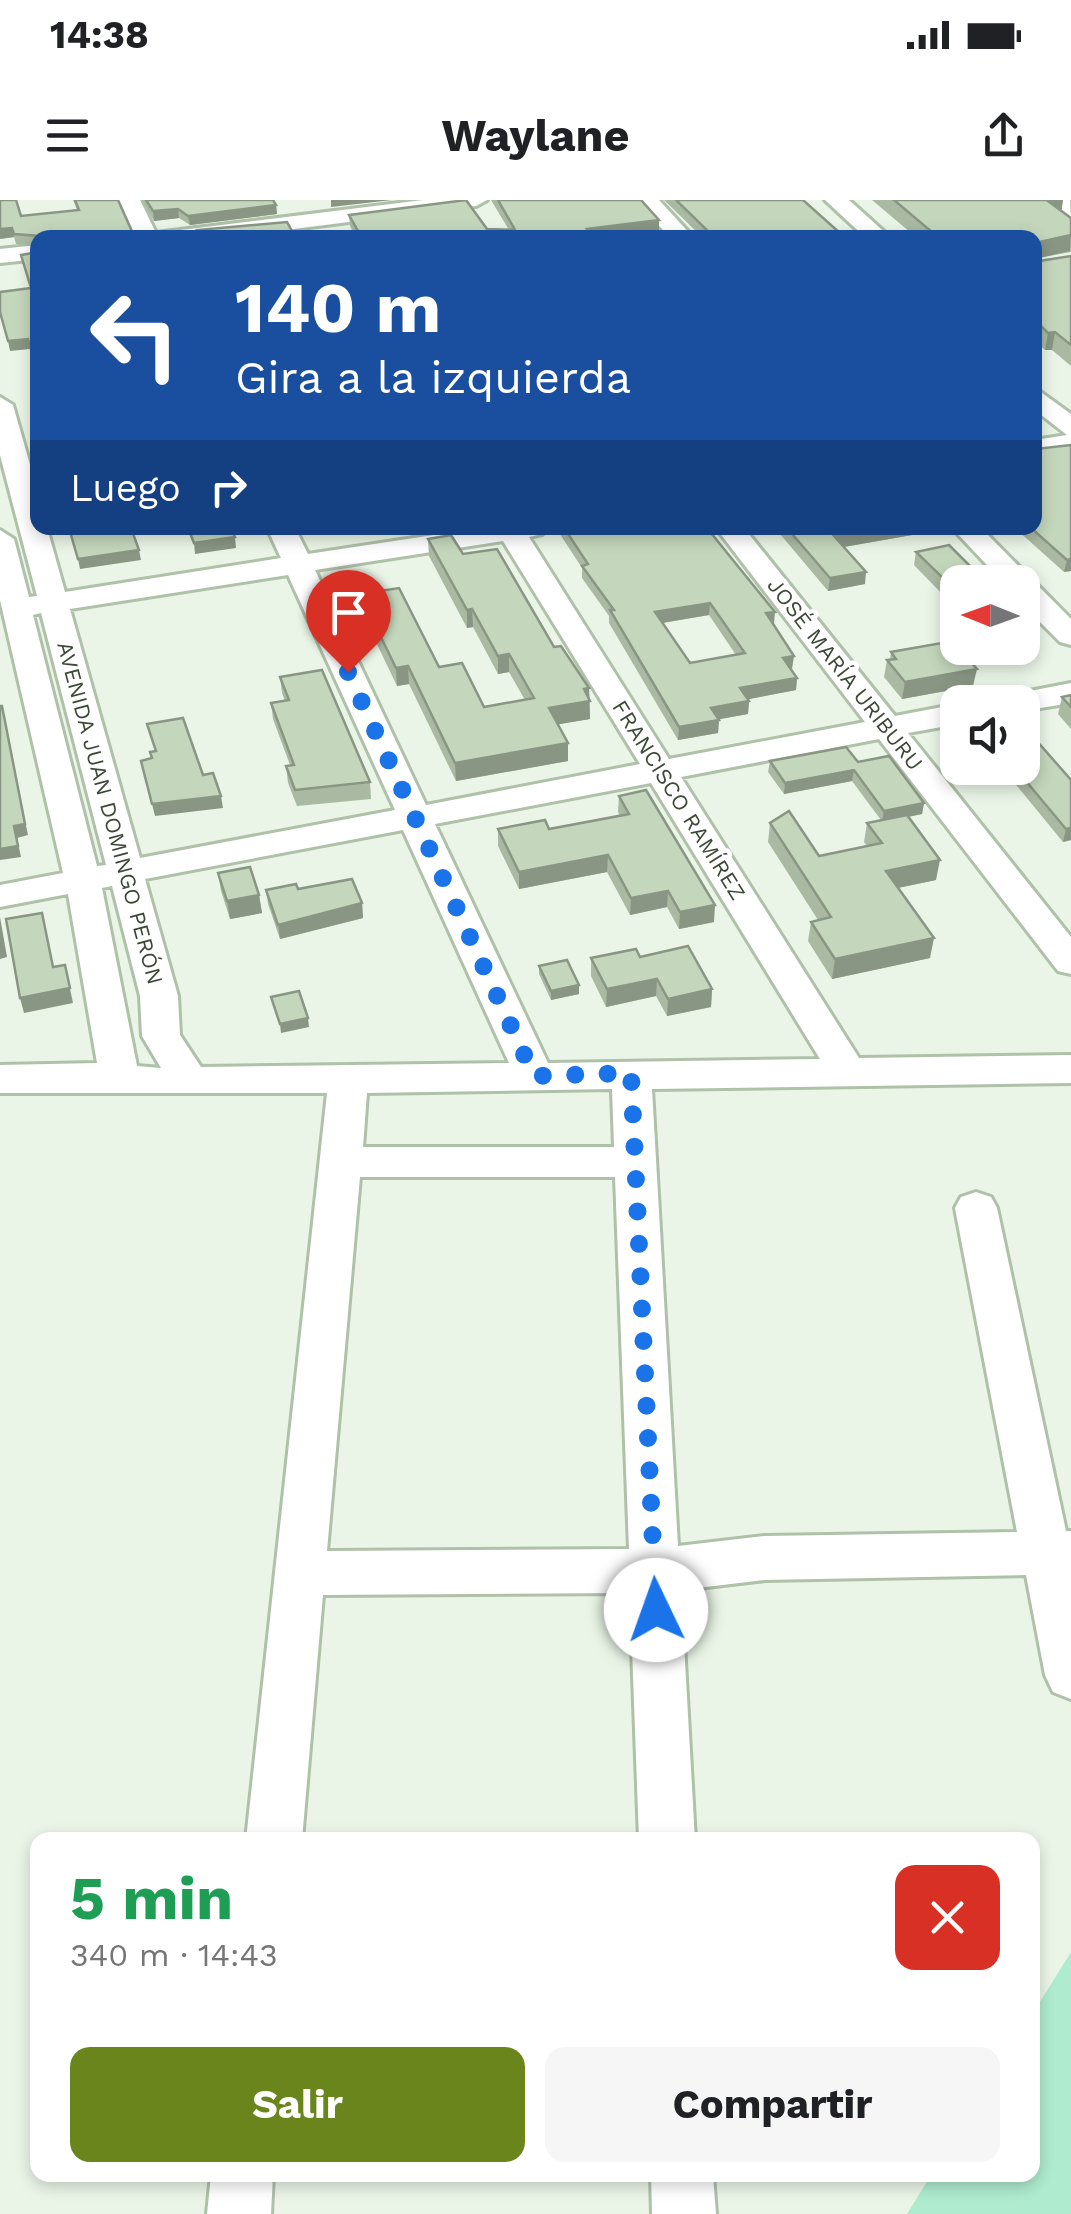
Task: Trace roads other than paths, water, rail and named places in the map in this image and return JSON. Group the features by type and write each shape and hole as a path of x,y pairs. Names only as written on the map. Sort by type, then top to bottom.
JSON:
{"street":[{"path":"129,200 143,230"},
{"path":"227,230 474,200 492,225"},
{"path":"646,200 675,230"},
{"path":"812,200 847,230"},
{"path":"836,200 871,230"},
{"path":"1056,200 1071,210"},
{"path":"0,256 30,253"},
{"path":"1042,377 1071,402"},
{"path":"1042,402 1071,428"},
{"name":"AVENIDA JUAN DOMINGO PERÓN","path":"5,405 30,508"},
{"path":"1042,447 1071,442"},
{"name":"AVENIDA JUAN DOMINGO PERÓN","path":"37,535 159,996 161,1036 189,1080"},
{"path":"284,535 534,1076"},
{"path":"8,609 480,535"},
{"name":"FRANCISCO RAMÍREZ","path":"522,535 848,1072"},
{"name":"JOSÉ MARÍA URIBURU","path":"735,535 1071,962"},
{"path":"973,535 1002,565"},
{"name":"AVENIDA JUAN DOMINGO PERÓN","path":"0,539 8,609 84,880 119,1076"},
{"path":"1040,604 1071,636"},
{"path":"1040,698 1071,693"},
{"path":"0,896 940,718"},
{"path":"0,1079 119,1076 148,1082 349,1076 1071,1069"},
{"path":"631,1073 666,1832"},
{"path":"275,1832 349,1076"},
{"path":"338,1162 634,1162"},
{"path":"976,1208 1059,1554 1071,1675"},
{"path":"300,1573 654,1572 765,1558 1059,1554"},
{"path":"238,2214 241,2182"},
{"path":"682,2182 684,2214"}]}
